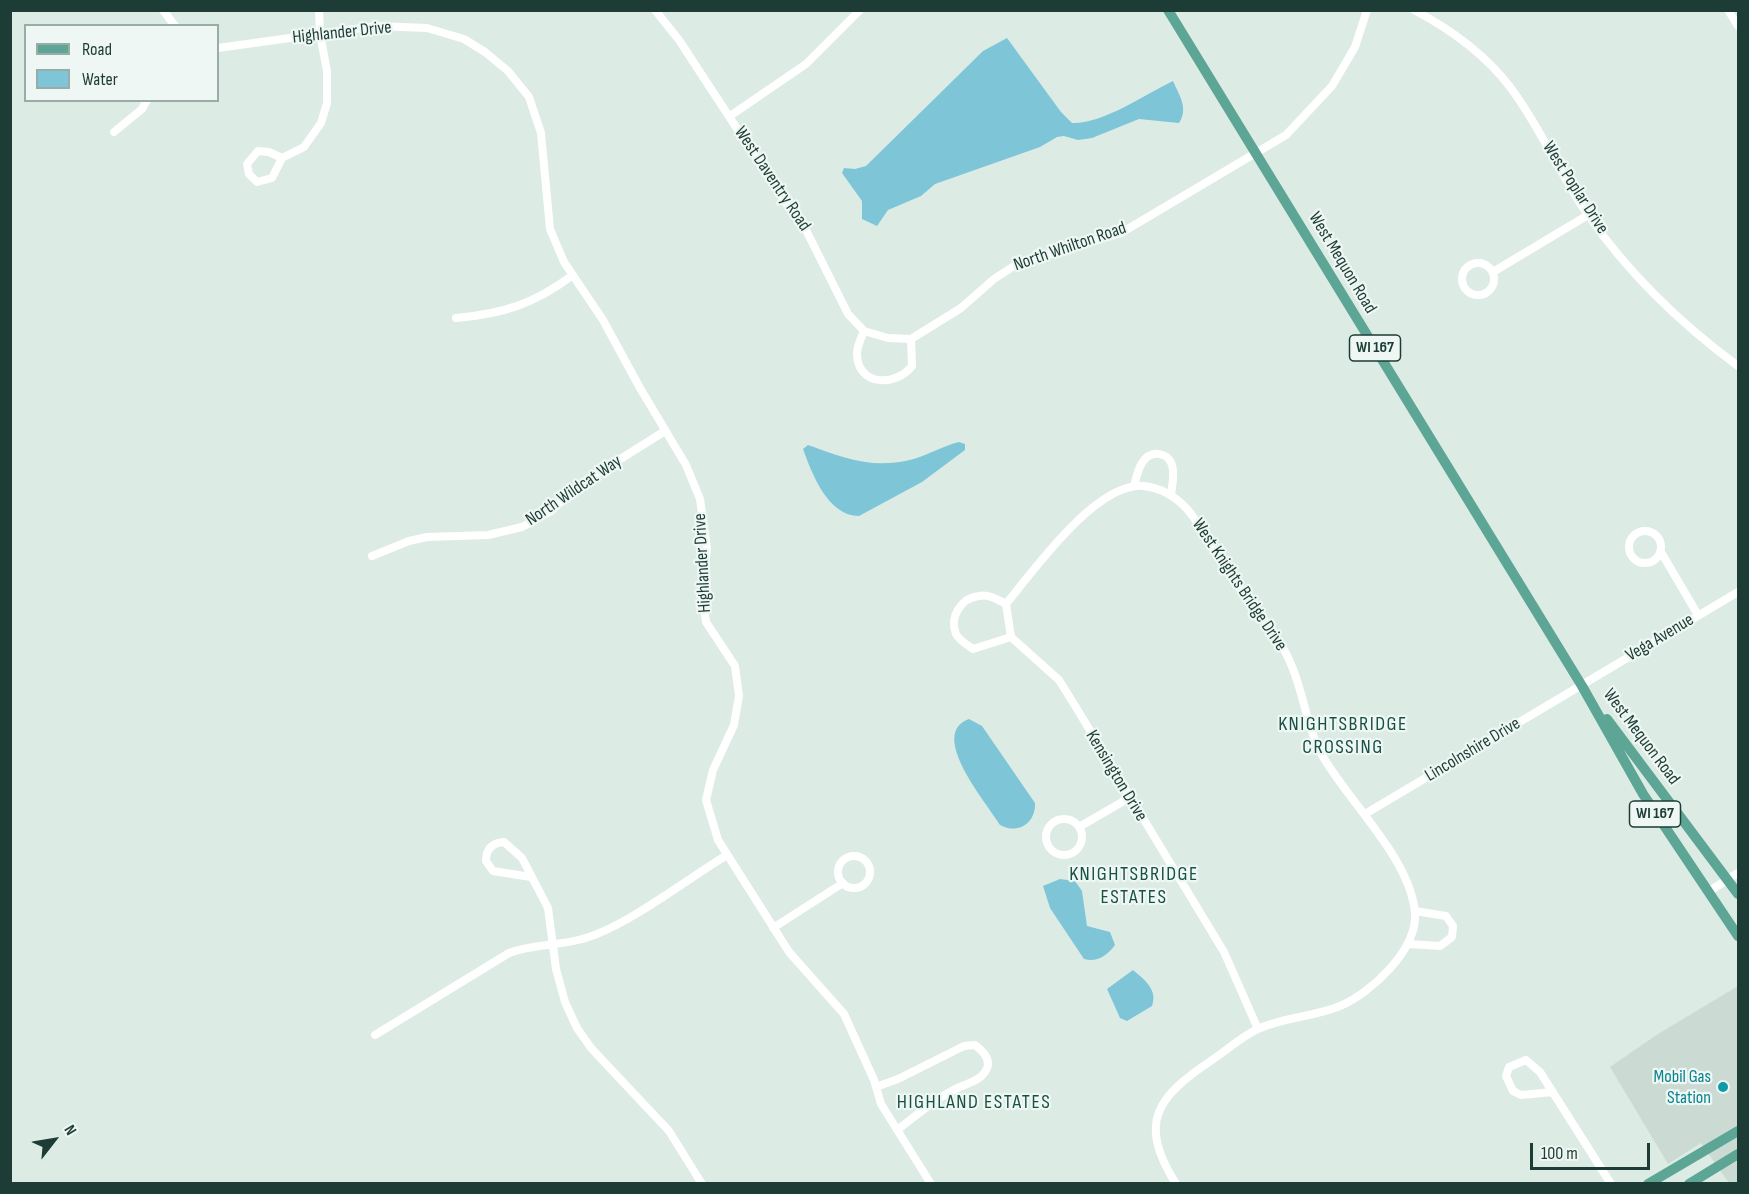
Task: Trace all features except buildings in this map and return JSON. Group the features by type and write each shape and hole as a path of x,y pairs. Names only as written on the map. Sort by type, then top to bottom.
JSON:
{"main road":[{"name":"West Mequon Road","path":"1168,10 1582,686 1643,794 1738,936"},
{"name":"West Mequon Road","path":"1582,686 1738,894"},
{"path":"1648,1184 1738,1131"},
{"path":"1689,1184 1738,1152"}],"street":[{"path":"163,10 174,24"},
{"path":"282,158 269,152 258,151 249,159 249,174 257,182 267,181 276,172 282,158 304,147 321,123 327,103 327,71 320,34 319,10"},
{"name":"West Daventry Road","path":"656,10 730,116 785,202 805,228 848,314 864,331"},
{"path":"730,116 806,64 860,10"},
{"name":"North Whilton Road","path":"911,339 961,308 1006,270 1028,260 1121,233 1286,135 1332,86 1354,47 1367,10"},
{"name":"West Poplar Drive","path":"1414,10 1453,34 1493,67 1527,112 1588,215 1644,285 1697,334 1738,366"},
{"path":"1728,10 1738,26"},
{"name":"Highlander Drive","path":"219,48 376,26 427,28 464,39 485,52 508,71 529,97 541,133 550,229 573,275 603,320 686,465 700,499 707,548 702,595 706,622 735,666 739,696 734,725 713,770 706,800 717,840 789,952 844,1014 876,1087 881,1104 931,1184"},
{"path":"114,132 142,110 146,102"},
{"path":"1493,272 1588,215"},
{"path":"1485,264 1493,272 1494,282 1485,293 1475,294 1463,285 1463,274 1469,265 1485,264"},
{"path":"456,318 493,315 516,309 556,288 573,275"},
{"path":"864,331 888,338 911,339 912,366 898,380 885,382 871,378 862,369 857,356 864,331"},
{"name":"North Wildcat Way","path":"372,556 409,541 427,537 488,535 522,527 551,511 579,485 666,431"},
{"path":"1006,604 992,597 979,596 964,602 956,612 953,621 957,636 973,649 1011,637 1006,604 1058,541 1099,502 1134,486 1143,461 1153,454 1168,459 1173,467 1171,495"},
{"name":"West Knights Bridge Drive","path":"1134,486 1155,488 1171,495 1189,511 1238,587 1278,638 1293,670 1317,745 1329,767 1365,814 1399,869 1415,911"},
{"path":"1660,552 1648,562 1638,561 1631,552 1630,542 1637,533 1651,532 1659,538 1660,552 1698,615"},
{"name":"Vega Avenue","path":"1582,686 1738,592"},
{"name":"Kensington Drive","path":"1011,637 1059,681 1224,952 1258,1029"},
{"name":"Lincolnshire Drive","path":"1365,814 1582,686"},
{"path":"1079,828 1129,798"},
{"path":"1069,820 1079,828 1080,844 1072,853 1056,853 1047,845 1046,833 1052,823 1069,820"},
{"path":"531,877 493,871 486,861 489,849 500,843 509,844 522,858 548,908 556,969 565,1002 577,1028 596,1054 669,1131 702,1184"},
{"path":"375,1035 509,953 582,939 606,931 727,855"},
{"path":"851,857 866,862 870,871 865,884 856,888 843,883 839,873 842,862 851,857"},
{"path":"1708,892 1738,873"},
{"path":"773,928 843,883"},
{"path":"1175,1183 1158,1152 1155,1131 1166,1096 1178,1083 1258,1029 1341,1005 1392,966 1409,944 1414,928 1415,911 1446,916 1453,926 1452,937 1440,946 1409,944"},
{"path":"876,1087 898,1080 964,1046 975,1045 985,1053 988,1065 985,1072 977,1079 947,1092 897,1130"},
{"path":"1553,1092 1521,1095 1513,1091 1506,1076 1509,1067 1526,1060 1533,1064 1553,1092 1611,1184"}],"shaded area":[{"path":"1738,986 1738,1183 1729,1183 1701,1143 1668,1164 1610,1067 1658,1034"}],"water":[{"path":"1007,38 1061,112 1072,123 1097,119 1110,114 1173,81 1182,102 1182,117 1179,123 1139,119 1092,138 1078,140 1064,136 1057,137 1040,147 935,184 921,196 888,210 877,226 862,219 862,201 842,173 844,168 855,169 866,166 983,51"},
{"path":"959,442 965,444 965,450 922,482 859,516 838,509 830,501 816,481 803,449 808,445 858,461 883,463 910,460"},
{"path":"969,719 982,726 1035,803 1035,810 1029,821 1019,828 1013,829 1000,825 964,769 954,739 958,727"},
{"path":"1060,879 1075,881 1082,891 1087,926 1110,932 1115,945 1102,957 1093,960 1084,959 1050,908 1043,886"},
{"path":"1133,970 1152,990 1153,1000 1152,1006 1127,1021 1120,1018 1107,989"}],"place":[{"name":"Mobil Gas Station","path":"1723,1087"}],"district":[{"name":"KNIGHTSBRIDGE CROSSING","path":"1343,736"},
{"name":"KNIGHTSBRIDGE ESTATES","path":"1134,886"},
{"name":"HIGHLAND ESTATES","path":"974,1103"}]}
